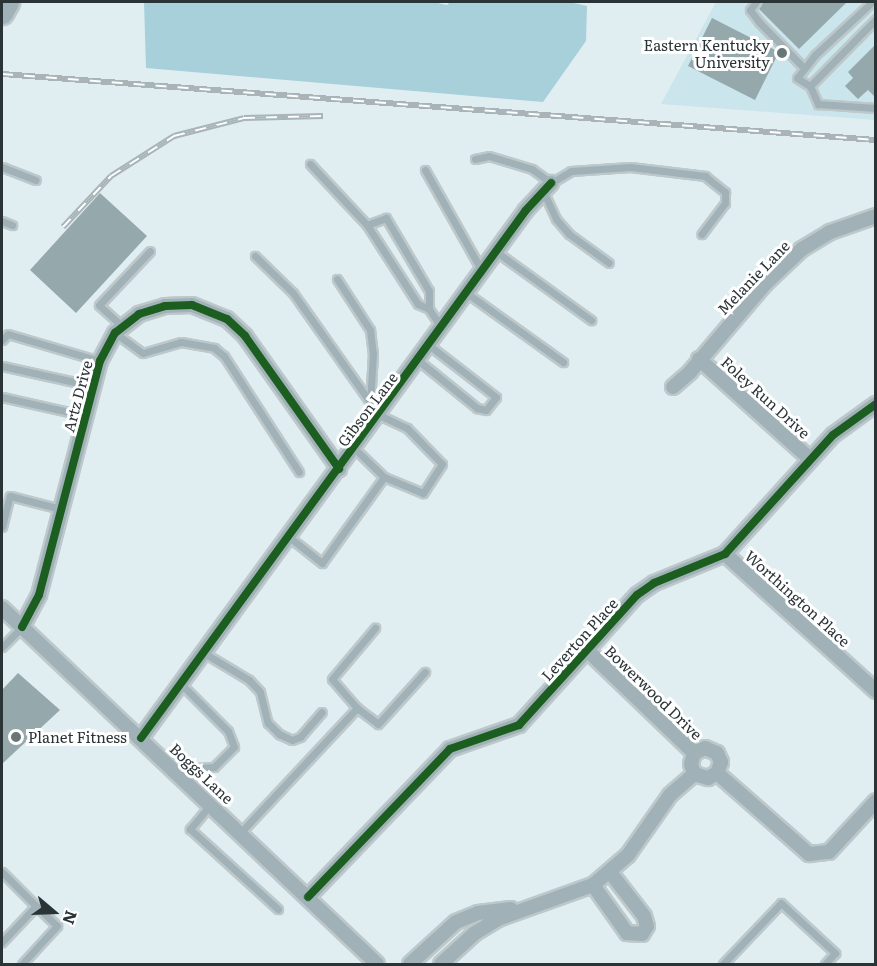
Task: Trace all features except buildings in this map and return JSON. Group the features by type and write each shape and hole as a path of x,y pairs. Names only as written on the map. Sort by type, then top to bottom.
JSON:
{"main road":[{"path":"2,14 8,2"}],"street":[{"name":"Gibson Lane","path":"141,738 547,187"},
{"name":"Melanie Lane","path":"673,387 765,284 802,249 830,232 876,216"},
{"path":"118,330 146,311 178,305 205,308 228,319 244,336 339,469"},
{"name":"Artz Drive","path":"22,627 39,595 100,361 118,330"},
{"name":"Foley Run Drive","path":"699,359 810,459"},
{"name":"Leverton Place","path":"308,897 450,749 519,725 637,595 654,583 725,554 810,459 852,418 876,404"},
{"name":"Worthington Place","path":"725,554 876,691"},
{"name":"Boggs Lane","path":"2,609 183,777 377,964"},
{"name":"Bowerwood Drive","path":"587,650 694,753 691,764 694,774"},
{"path":"441,964 475,933 525,909 593,885 610,872 628,855 670,795 694,774 708,778 717,773 721,762 714,750 705,748 694,753"},
{"path":"717,773 809,854 830,852 876,801"},
{"path":"593,885 627,933 642,934 647,926 644,916 610,872"},
{"path":"410,964 445,929 467,917 525,909"}],"lane":[{"path":"756,2 750,9 759,22 804,68"},
{"path":"872,2 796,78 810,86 818,104 876,108"},
{"path":"810,86 876,19"},
{"path":"475,159 489,156 532,169 547,187 556,219 569,234 609,263"},
{"path":"310,164 368,225 418,304 429,309 442,329"},
{"path":"2,167 36,180"},
{"path":"547,187 571,171 630,167 705,176 725,192 725,203 702,234"},
{"path":"425,170 483,273"},
{"path":"368,225 386,218 429,291 429,309"},
{"path":"2,221 12,225"},
{"path":"150,251 99,306 118,330 143,353 181,342 214,348 225,356 299,472"},
{"path":"498,253 591,320"},
{"path":"255,256 293,293 379,415 407,428 442,464 423,493 384,477 354,448"},
{"path":"337,279 370,330 373,353 370,404"},
{"path":"468,294 563,362"},
{"path":"2,340 8,334 100,361"},
{"path":"419,360 477,408 486,410 496,397 430,346"},
{"path":"2,366 93,386"},
{"path":"2,397 86,416"},
{"path":"288,537 322,563 384,477"},
{"path":"2,527 10,496 61,509"},
{"path":"2,647 22,627"},
{"path":"375,628 332,679 357,708 378,724 424,672"},
{"path":"204,653 249,680 260,692 268,723 279,734 292,740 300,737 322,712"},
{"path":"181,684 228,731 234,747 214,767 198,768 183,777"},
{"path":"241,832 357,708"},
{"path":"211,804 190,829 278,909"},
{"path":"2,872 57,926 22,964"},
{"path":"723,964 781,903 835,953 825,964"},
{"path":"2,942 36,906"}],"shaded area":[{"path":"144,2 433,2 447,5 450,2 569,2 587,6 586,41 543,102 146,68"},
{"name":"Eastern Kentucky University","path":"716,2 875,2 875,120 661,104"}],"railway":[{"path":"2,74 876,140"},
{"path":"63,227 111,176 174,136 244,118 323,116"}],"cycle path":[{"path":"141,738 526,210 551,183"},
{"path":"22,627 39,595 100,361 115,333 139,314 165,306 192,305 227,319 245,336 339,469"},
{"path":"308,897 450,749 519,725 637,595 654,583 725,554 833,435 876,404"}],"place":[{"name":"Eastern Kentucky University","path":"782,53"},
{"name":"Planet Fitness","path":"16,737"}]}
